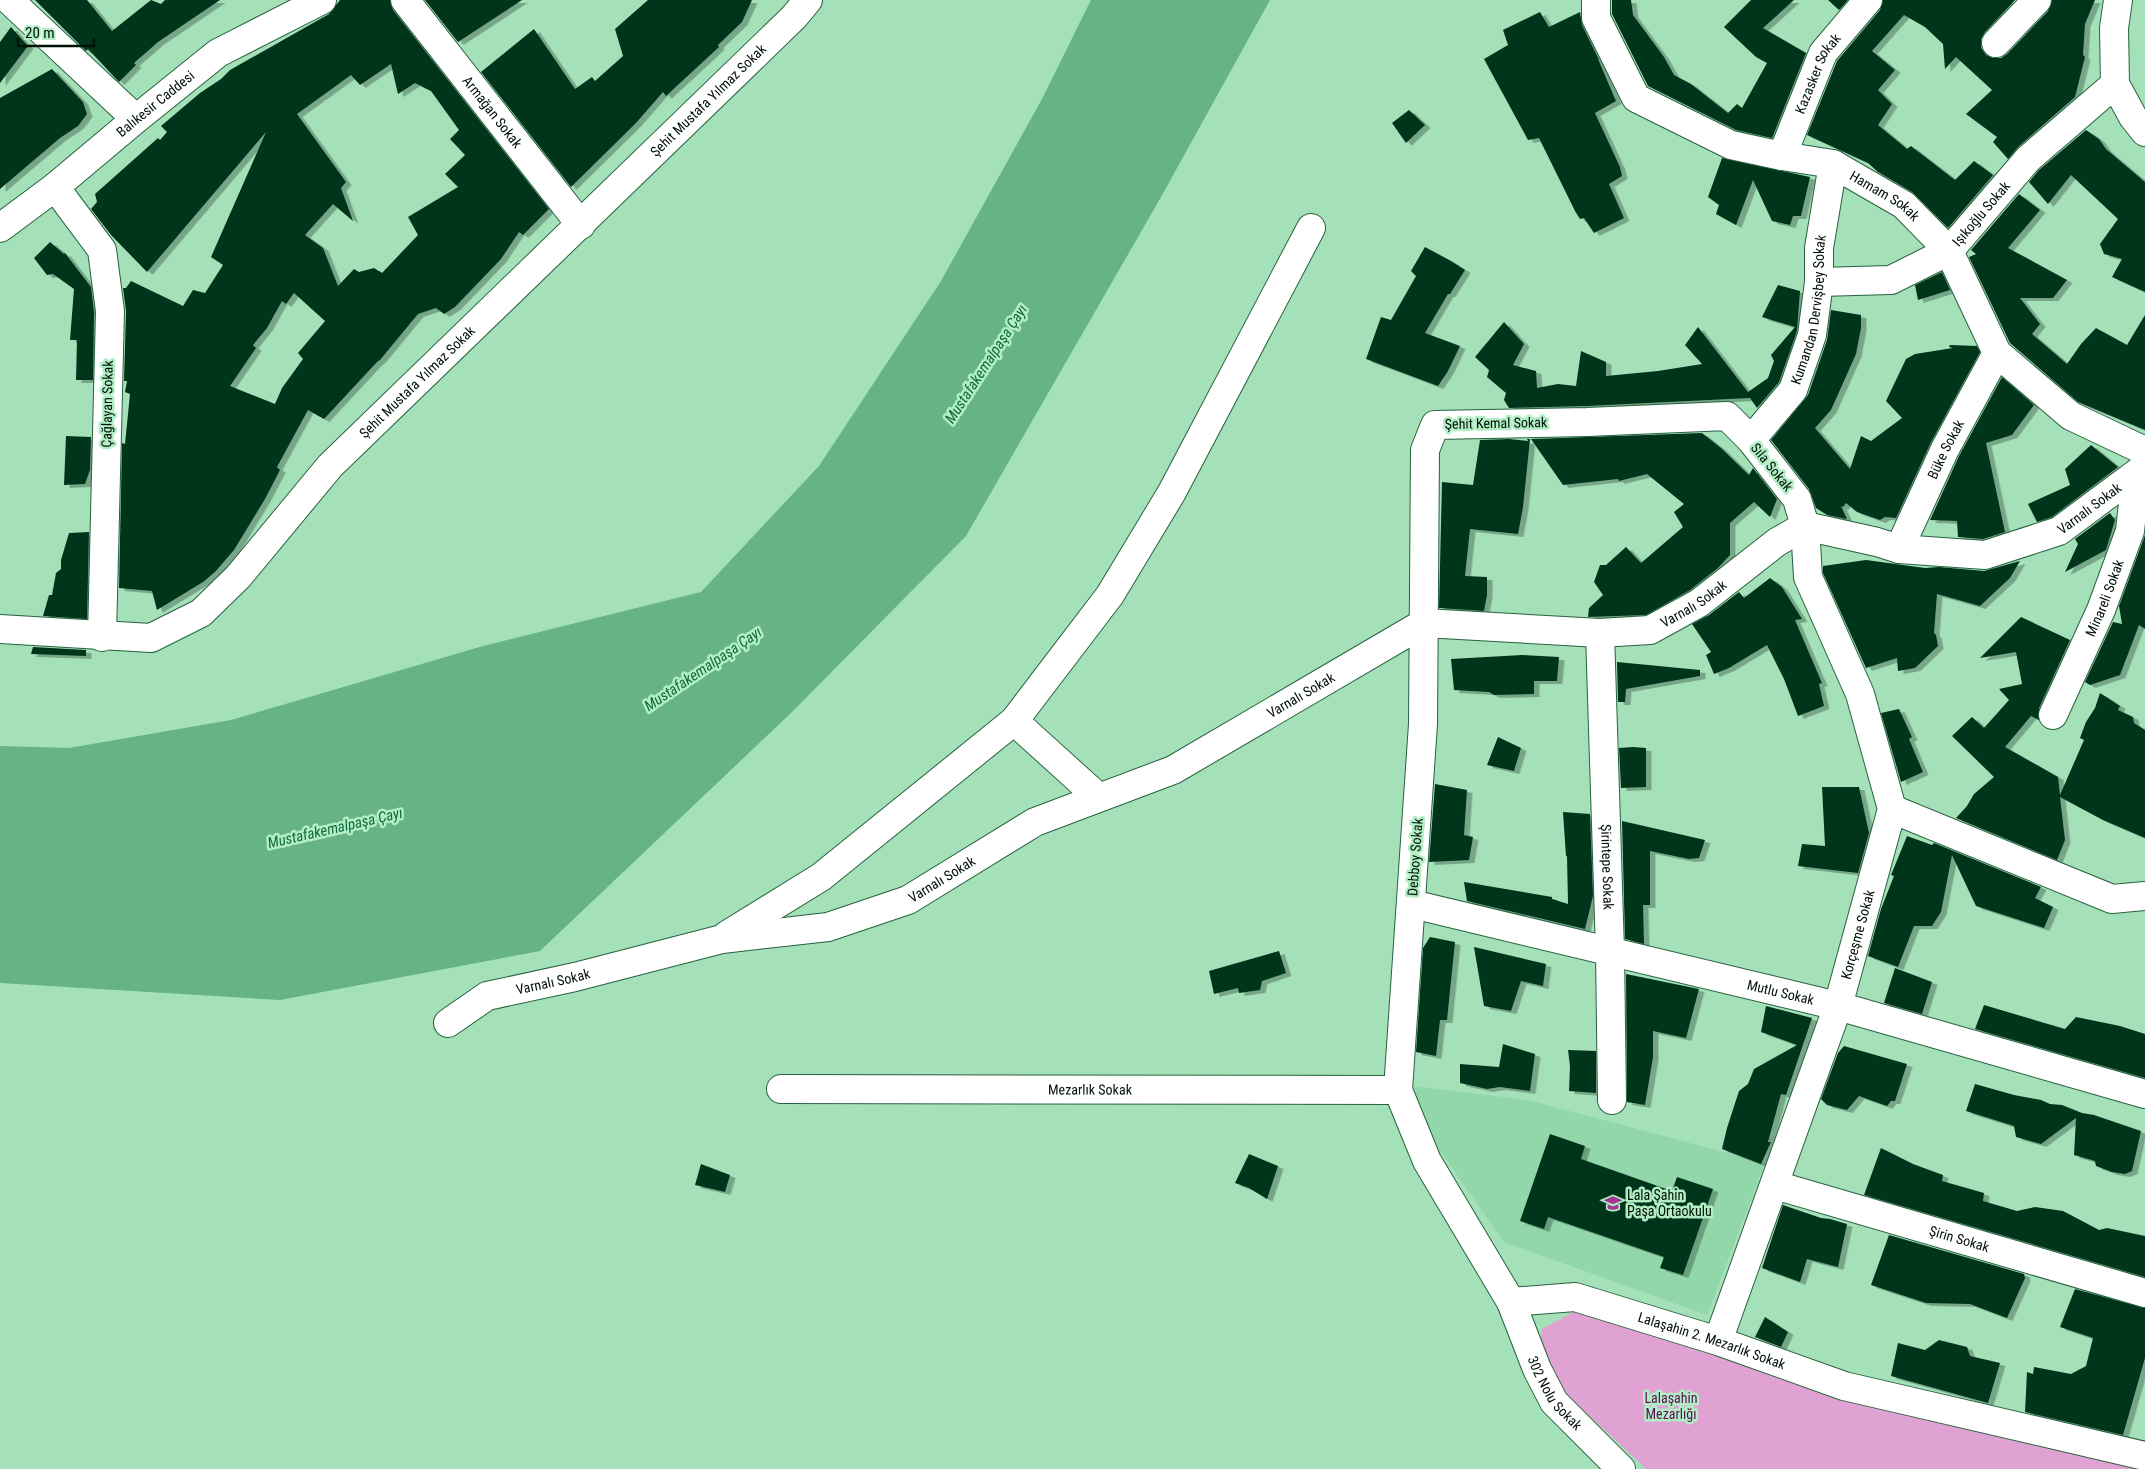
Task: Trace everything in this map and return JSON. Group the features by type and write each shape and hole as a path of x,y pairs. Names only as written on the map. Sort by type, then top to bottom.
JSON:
{"street":[{"path":"8,0 136,118"},
{"name":"Balıkesir Caddesi","path":"0,228 55,187 136,118 218,53 322,0"},
{"name":"Armağan Sokak","path":"405,0 580,225"},
{"name":"Hamam Sokak","path":"1596,0 1596,18 1636,98 1731,145 1833,164 1904,205 1949,251 1997,354 2071,416 2142,464"},
{"name":"Kazasker Sokak","path":"1782,156 1824,53 1868,0"},
{"path":"1996,43 2037,0"},
{"path":"2118,0 2114,28 2115,84 2133,117 2145,132"},
{"name":"Şehit Mustafa Yılmaz Sokak","path":"0,629 151,638 201,613 238,577 330,466 580,225 795,6"},
{"name":"Işıkoğlu Sokak","path":"1819,282 1891,280 1949,251 2028,159 2115,84"},
{"name":"Kumandan Dervişbey Sokak","path":"1750,440 1793,390 1812,335 1819,282 1819,248 1833,164"},
{"name":"Çağlayan Sokak","path":"55,187 102,250 110,311 102,636"},
{"path":"722,939 821,877 1014,721 1110,595 1172,492 1312,228"},
{"name":"Büke Sokak","path":"1899,549 1945,449 1997,354"},
{"name":"Sıla Sokak","path":"1727,416 1750,440 1797,499 1806,526"},
{"name":"Şehit Kemal Sokak","path":"1424,623 1425,450 1435,424 1587,422 1727,416"},
{"name":"Varnalı Sokak","path":"448,1023 487,996 575,977 722,939 828,927 908,900 1035,822 1173,770 1424,623 1600,633 1650,630 1699,603 1777,542 1806,526 1877,542 1899,549 1985,555 2059,531 2142,464"},
{"name":"Minareli Sokak","path":"2053,715 2101,610 2130,531 2142,464"},
{"path":"1806,526 1808,576 1860,694 1892,809 2112,899 2145,896"},
{"name":"Debboy Sokak","path":"1398,1090 1423,724 1424,623"},
{"name":"Şirintepe Sokak","path":"1600,633 1610,951 1612,1100"},
{"path":"1014,721 1098,797"},
{"name":"Korçeşme Sokak","path":"1718,1341 1838,1006 1892,809"},
{"name":"Mutlu Sokak","path":"1412,904 1838,1006 2145,1094"},
{"name":"Mezarlık Sokak","path":"781,1089 1398,1090"},
{"path":"1398,1090 1427,1161 1511,1302"},
{"name":"Şirin Sokak","path":"1775,1185 2145,1293"},
{"name":"Lalaşahin 2. Mezarlık Sokak","path":"1511,1302 1576,1297 1718,1341 1844,1386 2145,1456"},
{"name":"302 Nolu Sokak","path":"1511,1302 1537,1369 1554,1402 1621,1469"}],"shaded area":[{"name":"Lala Şahin Paşa Ortaokulu","path":"1414,1086 1528,1100 1765,1163 1707,1315 1504,1242 1425,1129"}],"green space":[{"name":"Lalaşahin Mezarlığı","path":"1579,1309 1856,1403 2145,1466 2145,1469 1646,1469 1559,1387 1538,1354 1542,1329"}],"water":[{"name":"Mustafakemalpaşa Çayı","path":"1091,0 1270,0 1161,197 966,536 791,713 540,951 280,1000 0,983 0,746 69,748 231,720 483,646 701,592 819,466 941,281 1042,99"}],"building":[{"path":"35,0 87,0 112,31 151,0 161,4 165,0 220,0 158,42 134,63 136,65 119,82 88,49 86,51"},
{"path":"340,0 390,0 393,10 549,209 523,235 519,232 501,259 455,307 444,314 436,308 418,314 380,360 324,419 308,410 277,467 280,470 265,499 234,550 215,572 203,582 157,610 152,591 119,588 122,443 125,444 130,394 125,392 127,381 124,381 126,311 123,288 126,288 131,281 183,306 193,290 205,293 223,265 211,257 266,132 147,272 111,235 91,209 97,202 95,194 158,138 160,140 167,132 161,126 200,93 221,79 230,70 329,14","holes":["391,64 398,94 415,83 431,91 459,130 450,139 465,155 445,174 458,187 408,217 418,235 382,273 374,268 359,272 354,269 338,286 323,248 305,235 333,204 353,221 341,188 346,182 297,114 351,75 360,85","294,293 325,321 298,353 303,359 282,388 275,404 230,386 256,348 253,345 267,328 282,301 286,304"]},
{"path":"425,0 522,0 458,42"},
{"path":"648,0 752,0 742,22 718,45 719,47 666,96 663,92 636,123 571,187 481,72 534,29 575,89 592,77 595,81 623,56 615,29"},
{"path":"1612,0 1631,0 1633,15 1664,57 1674,75 1691,84 1728,113 1737,104 1742,108 1767,63 1756,57 1724,27 1751,0 1794,0 1763,28 1806,53 1772,138 1736,130 1648,86 1612,14"},
{"path":"1828,0 1848,0 1839,10"},
{"path":"1883,0 2015,0 1985,32 1981,39 1981,48 1986,55 1993,58 2001,58 2048,11 2052,0 2095,0 2085,24 2083,55 2085,57 2075,97 2018,147 2008,159 1993,142 1997,137 1966,114 1992,90 1956,57 1945,69 1943,44 1925,27 1904,15 1872,51 1895,70 1878,90 1892,104 1878,125 1907,149 1911,146 1955,180 1974,161 1993,175 1948,228 1912,192 1878,172 1868,163 1807,135 1837,61 1880,10"},
{"path":"1540,12 1549,27 1580,12 1582,25 1616,101 1595,113 1620,167 1622,176 1609,184 1624,218 1594,233 1584,218 1580,219 1575,211 1539,138 1528,140 1484,59 1508,45 1503,30"},
{"path":"11,27 28,46 0,83 0,42"},
{"path":"52,69 83,102 87,114 78,126 60,138 0,189 0,98"},
{"path":"1409,110 1425,125 1406,143 1392,123"},
{"path":"2086,130 2099,139 2106,149 2145,182 2145,292 2112,277 2122,259 2104,254 2100,244 2118,219 2071,175 2048,204 2029,182 2039,170"},
{"path":"1722,158 1810,177 1801,216 1793,216 1790,225 1772,221 1753,180 1736,225 1716,214 1719,205 1708,197"},
{"path":"2019,194 2040,210 2008,248 2067,280 2053,298 2020,298 2040,324 2032,334 2067,364 2081,344 2096,328 2127,345 2145,315 2145,430 2078,402 2010,343 1969,257 1976,254 1971,250"},
{"path":"50,242 65,253 91,287 94,312 93,380 76,380 77,340 70,340 74,289 53,274 47,275 34,258"},
{"path":"1425,247 1465,270 1425,333 1460,346 1448,371 1438,386 1366,359 1381,317 1391,320 1416,276 1411,271"},
{"path":"1942,272 1950,290 1918,300 1915,285"},
{"path":"1778,285 1800,291 1797,331 1779,382 1757,408 1750,398 1509,408 1504,400 1506,393 1487,377 1489,370 1475,357 1504,322 1524,344 1513,365 1536,371 1537,388 1558,384 1576,386 1581,351 1606,362 1606,376 1702,364 1685,345 1698,327 1748,392 1768,378 1774,361 1771,355 1795,327 1762,317"},
{"path":"1831,310 1861,315 1861,328 1856,354 1831,410 1815,428 1850,469 1861,436 1871,441 1902,418 1886,401 1906,359 1915,354 1953,348 1949,347 1950,345 1977,346 1980,352 1931,442 1896,518 1885,517 1880,520 1857,512 1846,503 1843,507 1841,506 1847,519 1827,515 1816,508 1809,489 1771,440 1808,395 1827,340"},
{"path":"2002,377 2034,405 2012,435 1986,443 2005,532 1983,539 1958,537 1957,521 1930,520 1959,456"},
{"path":"1702,433 1749,475 1753,468 1777,499 1770,517 1754,502 1730,523 1730,555 1718,568 1690,590 1646,615 1588,617 1589,608 1603,595 1594,582 1600,565 1606,565 1626,547 1641,563 1683,527 1674,512 1684,504 1647,474 1619,481 1618,479 1563,485 1531,439"},
{"path":"66,436 91,437 90,470 85,484 64,485"},
{"path":"1509,439 1528,441 1527,439 1530,439 1523,507 1518,534 1470,529 1465,576 1487,577 1487,595 1484,611 1439,608 1442,482 1473,485 1480,440"},
{"path":"2091,445 2118,467 2052,517 2037,522 2028,504 2070,485 2065,469"},
{"path":"2110,513 2115,520 2106,550 2065,572 2078,544 2075,539"},
{"path":"89,532 87,619 43,616 49,595 52,595 56,573 61,569 61,560 69,533"},
{"path":"2145,535 2145,629 2139,625 2120,675 2090,685 2085,682 2113,622 2122,624 2119,606"},
{"path":"1866,560 1925,568 1939,567 1984,571 2020,561 2010,578 1980,606 1937,594 1934,633 1938,646 1915,668 1898,671 1897,658 1866,668 1823,573 1823,566"},
{"path":"1770,578 1782,587 1802,619 1795,620 1822,683 1819,684 1824,706 1798,716 1784,679 1767,645 1729,668 1714,674 1706,655 1711,652 1692,624 1709,615 1739,592 1744,598"},
{"path":"2021,617 2070,640 2039,708 2039,720 2031,716 2005,747 2058,777 2060,795 2084,740 2080,738 2086,722 2095,708 2100,693 2120,706 2118,710 2133,717 2134,723 2145,730 2145,838 2103,820 2060,797 2065,840 2057,860 1956,818 1967,806 1974,794 1994,777 1952,736 1972,717 1984,728 2009,700 1999,689 2022,684 2016,652 1980,658"},
{"path":"33,647 86,650 86,656 31,654"},
{"path":"1522,655 1559,657 1557,681 1534,681 1534,694 1494,695 1489,692 1454,690 1451,659"},
{"path":"1617,662 1700,670 1700,676 1626,689 1625,702 1618,702"},
{"path":"1899,709 1912,737 1909,739 1923,772 1901,782 1881,713"},
{"path":"1498,737 1521,748 1514,771 1487,765"},
{"path":"1619,748 1646,748 1646,787 1621,788"},
{"path":"1435,784 1467,790 1464,835 1473,837 1469,860 1429,862"},
{"path":"1822,787 1859,787 1869,833 1858,873 1798,866 1802,844 1825,846"},
{"path":"1563,812 1590,814 1593,896 1585,929 1467,901 1464,882 1552,897 1552,899 1568,904 1567,856"},
{"path":"1622,821 1705,840 1699,858 1689,859 1650,851 1650,905 1643,905 1644,944 1625,939"},
{"path":"1907,836 1932,845 1934,843 2041,887 2035,898 2053,907 2044,928 1976,906 1952,855 1941,912 1932,926 1914,926 1898,967 1868,956 1881,909 1894,876 1891,875"},
{"path":"1430,937 1455,942 1447,1020 1440,1020 1436,1056 1416,1052 1423,948"},
{"path":"1474,947 1546,964 1543,986 1521,981 1511,1011 1484,1006"},
{"path":"1279,951 1286,973 1262,981 1260,990 1239,993 1238,988 1214,994 1209,971"},
{"path":"1895,968 1932,982 1922,1014 1884,1003"},
{"path":"1626,974 1699,989 1686,1038 1653,1031 1653,1057 1645,1105 1627,1102"},
{"path":"1984,1005 2065,1029 2076,1017 2120,1026 2145,1034 2145,1078 1975,1029"},
{"path":"1766,1006 1812,1018 1786,1095 1781,1094 1768,1142 1771,1142 1761,1164 1722,1149 1739,1091 1748,1084 1754,1069 1797,1045 1761,1032"},
{"path":"1503,1044 1535,1054 1530,1091 1500,1087 1487,1089 1460,1083 1460,1064 1499,1067"},
{"path":"1844,1046 1907,1064 1895,1101 1891,1101 1887,1106 1859,1096 1847,1110 1827,1105 1821,1099 1838,1053"},
{"path":"1568,1050 1596,1051 1596,1093 1569,1091 1570,1066"},
{"path":"1975,1084 2014,1095 2041,1100 2050,1104 2062,1105 2141,1131 2132,1171 2125,1174 2112,1172 2096,1166 2095,1161 2074,1155 2076,1118 2041,1144 2016,1137 2014,1126 1966,1111"},
{"path":"1550,1134 1585,1146 1581,1159 1672,1191 1677,1177 1713,1189 1683,1275 1660,1268 1664,1257 1548,1217 1544,1229 1520,1221"},
{"path":"1881,1148 1913,1164 1943,1175 1942,1181 1984,1193 1983,1201 2017,1211 2035,1207 2063,1211 2099,1230 2107,1228 2145,1236 2145,1277 1864,1195"},
{"path":"1249,1154 1278,1166 1267,1199 1249,1188 1235,1183"},
{"path":"701,1164 730,1175 725,1192 695,1185"},
{"path":"1783,1205 1821,1218 1847,1224 1838,1267 1807,1259 1800,1282 1762,1268"},
{"path":"1889,1235 2024,1274 2025,1278 2007,1318 1970,1304 1926,1303 1871,1285"},
{"path":"2075,1289 2145,1308 2145,1358 2123,1435 2025,1412 2027,1372 2033,1374 2034,1367 2071,1374 2086,1366 2093,1338 2060,1327"},
{"path":"1765,1317 1788,1332 1781,1347 1755,1337"},
{"path":"1939,1340 1967,1347 1970,1356 2000,1363 1988,1403 1891,1376 1898,1343 1925,1350"}],"place":[{"name":"Lala Şahin Paşa Ortaokulu","path":"1613,1203"}]}
